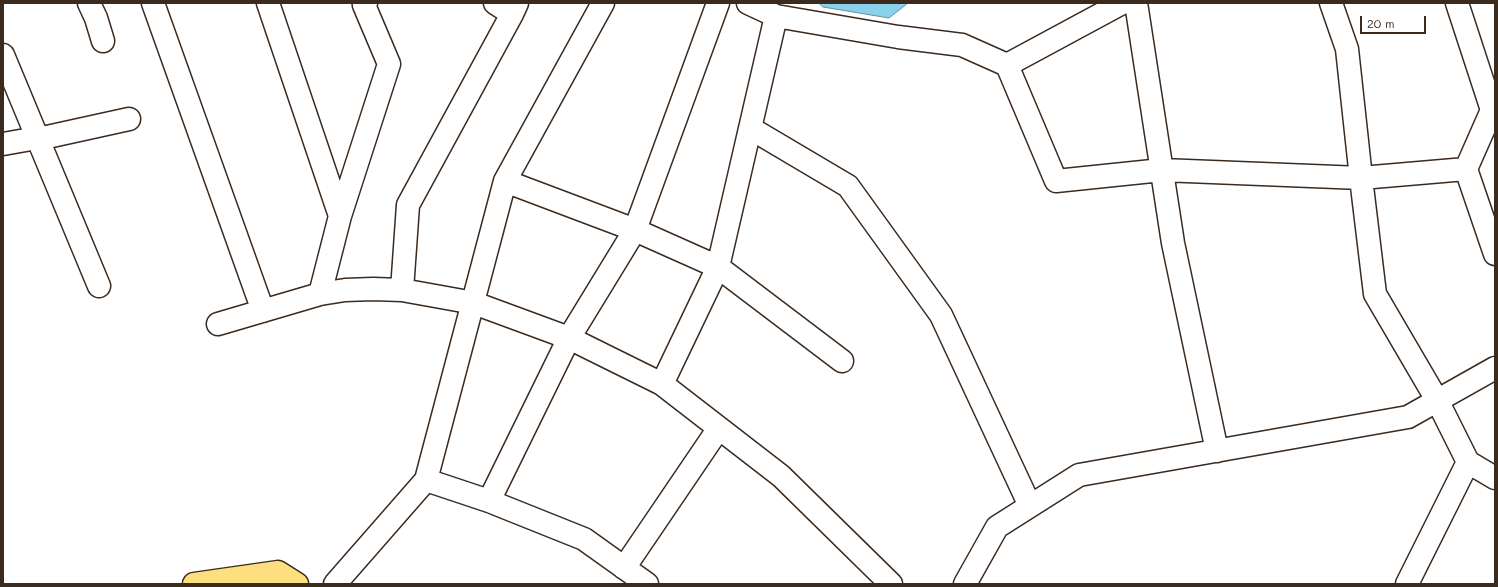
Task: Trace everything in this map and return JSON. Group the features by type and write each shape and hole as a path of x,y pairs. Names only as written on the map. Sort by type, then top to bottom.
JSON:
{"main road":[{"path":"194,584 278,572 288,582"}],"street":[{"path":"89,3 96,18 103,41"},
{"path":"153,3 263,311"},
{"path":"268,3 340,216"},
{"path":"320,294 340,216 389,64 364,5 366,3"},
{"path":"335,584 426,480 506,181 603,3"},
{"path":"489,501 569,338 635,230 718,3"},
{"path":"748,3 776,16 898,37 962,45 1007,65 1056,181 1162,170 1361,178 1466,169"},
{"path":"1007,65 1122,3"},
{"path":"1136,3 1173,243 1217,451"},
{"path":"1331,3 1347,49 1375,294 1437,400 1468,462 1495,478"},
{"path":"1457,3 1492,110 1466,169 1495,254"},
{"path":"402,290 408,205 508,7"},
{"path":"662,384 718,267 776,16"},
{"path":"3,55 99,286"},
{"path":"3,144 38,139 129,119"},
{"path":"750,128 848,186 941,315 1030,506"},
{"path":"506,181 635,230 718,267 842,361"},
{"path":"218,324 320,294 345,290 402,290 474,303 569,338 662,384 781,476 891,584"},
{"path":"966,584 997,527 1079,475 1408,417 1495,368"},
{"path":"624,568 719,428"},
{"path":"1407,584 1468,462"},
{"path":"426,480 489,501 584,540 647,584"}],"water":[{"path":"819,3 908,3 889,18 823,7"}]}
